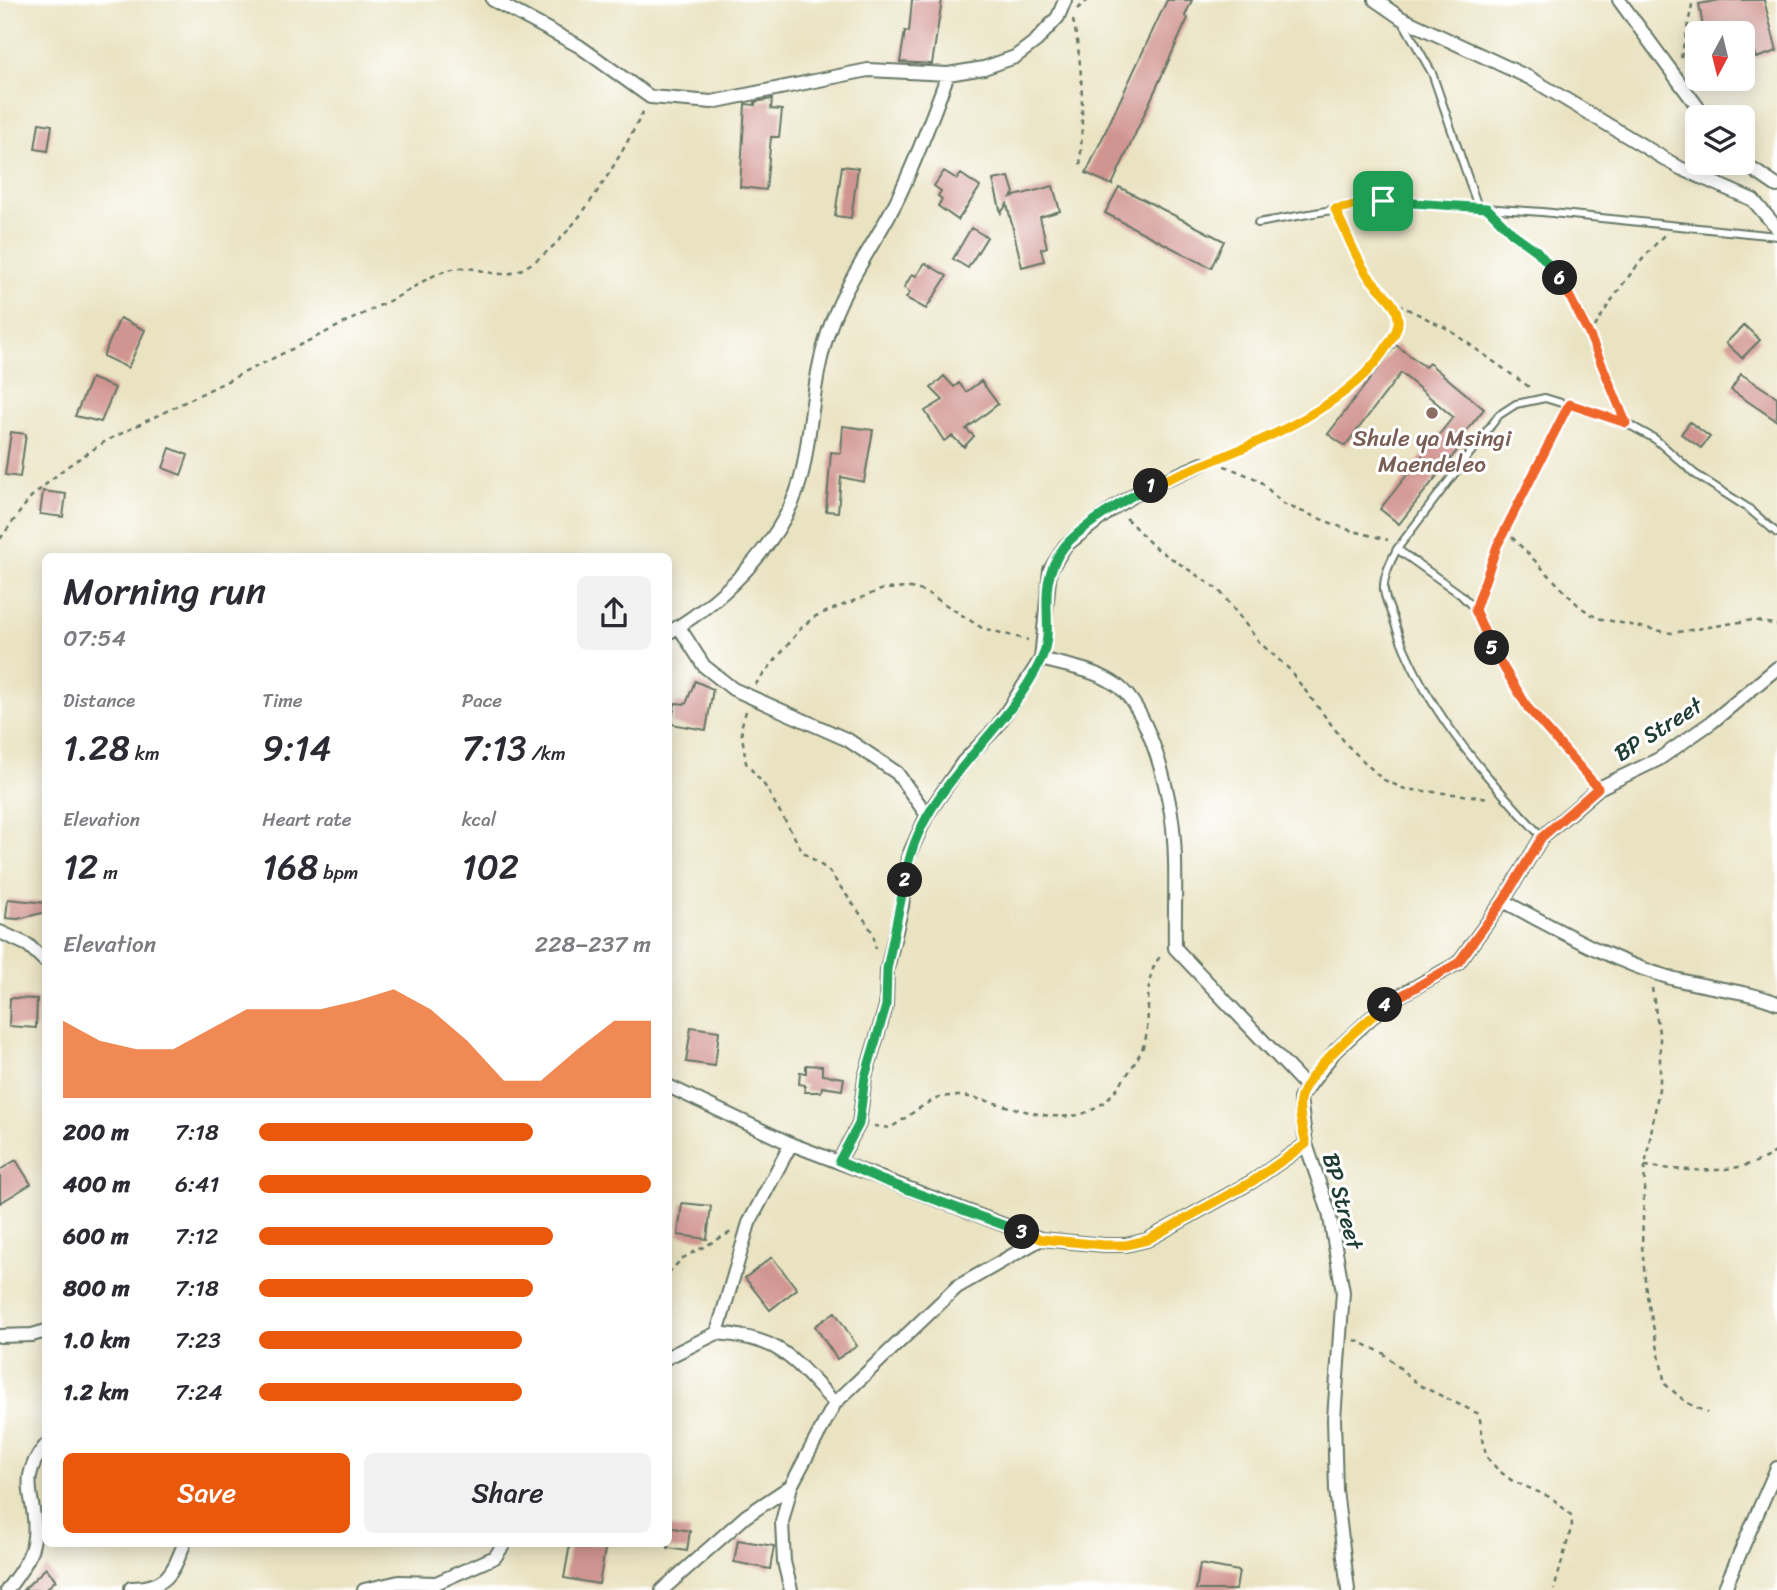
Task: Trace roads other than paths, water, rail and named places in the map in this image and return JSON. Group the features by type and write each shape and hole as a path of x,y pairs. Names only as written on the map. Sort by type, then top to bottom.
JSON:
{"street":[{"path":"494,0 579,46 650,97 712,102 868,70 948,74 984,68 1015,57 1036,41 1058,17 1065,0"},
{"path":"1375,0 1401,18 1530,78 1680,168 1753,200 1777,228"},
{"path":"1619,0 1695,105"},
{"path":"927,815 897,773 848,740 733,689 704,666 674,630 753,564 784,523 804,467 812,396 821,352 834,316 896,202 928,130 948,74"},
{"path":"1755,171 1777,186"},
{"path":"839,1161 859,1124 865,1077 886,1006 887,969 902,906 908,857 927,815 963,762 996,728 1041,659 1045,640 1045,594 1050,570 1065,545 1115,507 1140,491 1202,464"},
{"path":"1041,659 1087,671 1117,685 1133,702 1149,733 1171,814 1175,948 1306,1086"},
{"name":"BP Street","path":"1348,1590 1336,1478 1334,1419 1343,1292 1329,1212 1306,1144 1300,1098 1306,1086 1335,1051 1387,1003 1458,963 1503,901 1542,837 1598,788 1658,759 1740,701 1777,668"},
{"path":"1503,901 1568,935 1668,977 1758,995 1777,1003"},
{"path":"0,932 27,945 42,958"},
{"path":"672,1088 791,1144 1041,1239 1104,1245 1126,1245 1147,1240 1253,1181 1306,1144"},
{"path":"717,1334 749,1223 791,1144"},
{"path":"791,1590 784,1562 782,1522 791,1486 835,1403 957,1287 1041,1239"},
{"path":"0,1336 42,1332"},
{"path":"672,1355 717,1334 750,1336 781,1349 835,1403"},
{"path":"7,1590 28,1560 35,1536 27,1486 31,1468 42,1451"},
{"path":"1724,1590 1777,1468"},
{"path":"662,1590 746,1517 791,1486"},
{"path":"131,1588 148,1588 164,1581 174,1569 183,1547"},
{"path":"364,1590 399,1582 440,1587 495,1558 502,1547"}],"lane":[{"path":"1401,18 1432,73 1478,208"},
{"path":"1258,223 1383,201 1487,208 1777,236"},
{"path":"1542,837 1484,775 1440,713 1401,643 1384,589 1388,566 1399,547 1499,415 1516,404 1545,398 1626,423 1655,439 1695,474 1748,508 1777,533"},
{"path":"1399,547 1460,594 1475,610 1497,659 1528,708 1598,788"}],"place":[{"name":"Shule ya Msingi Maendeleo","path":"1432,413"}]}
